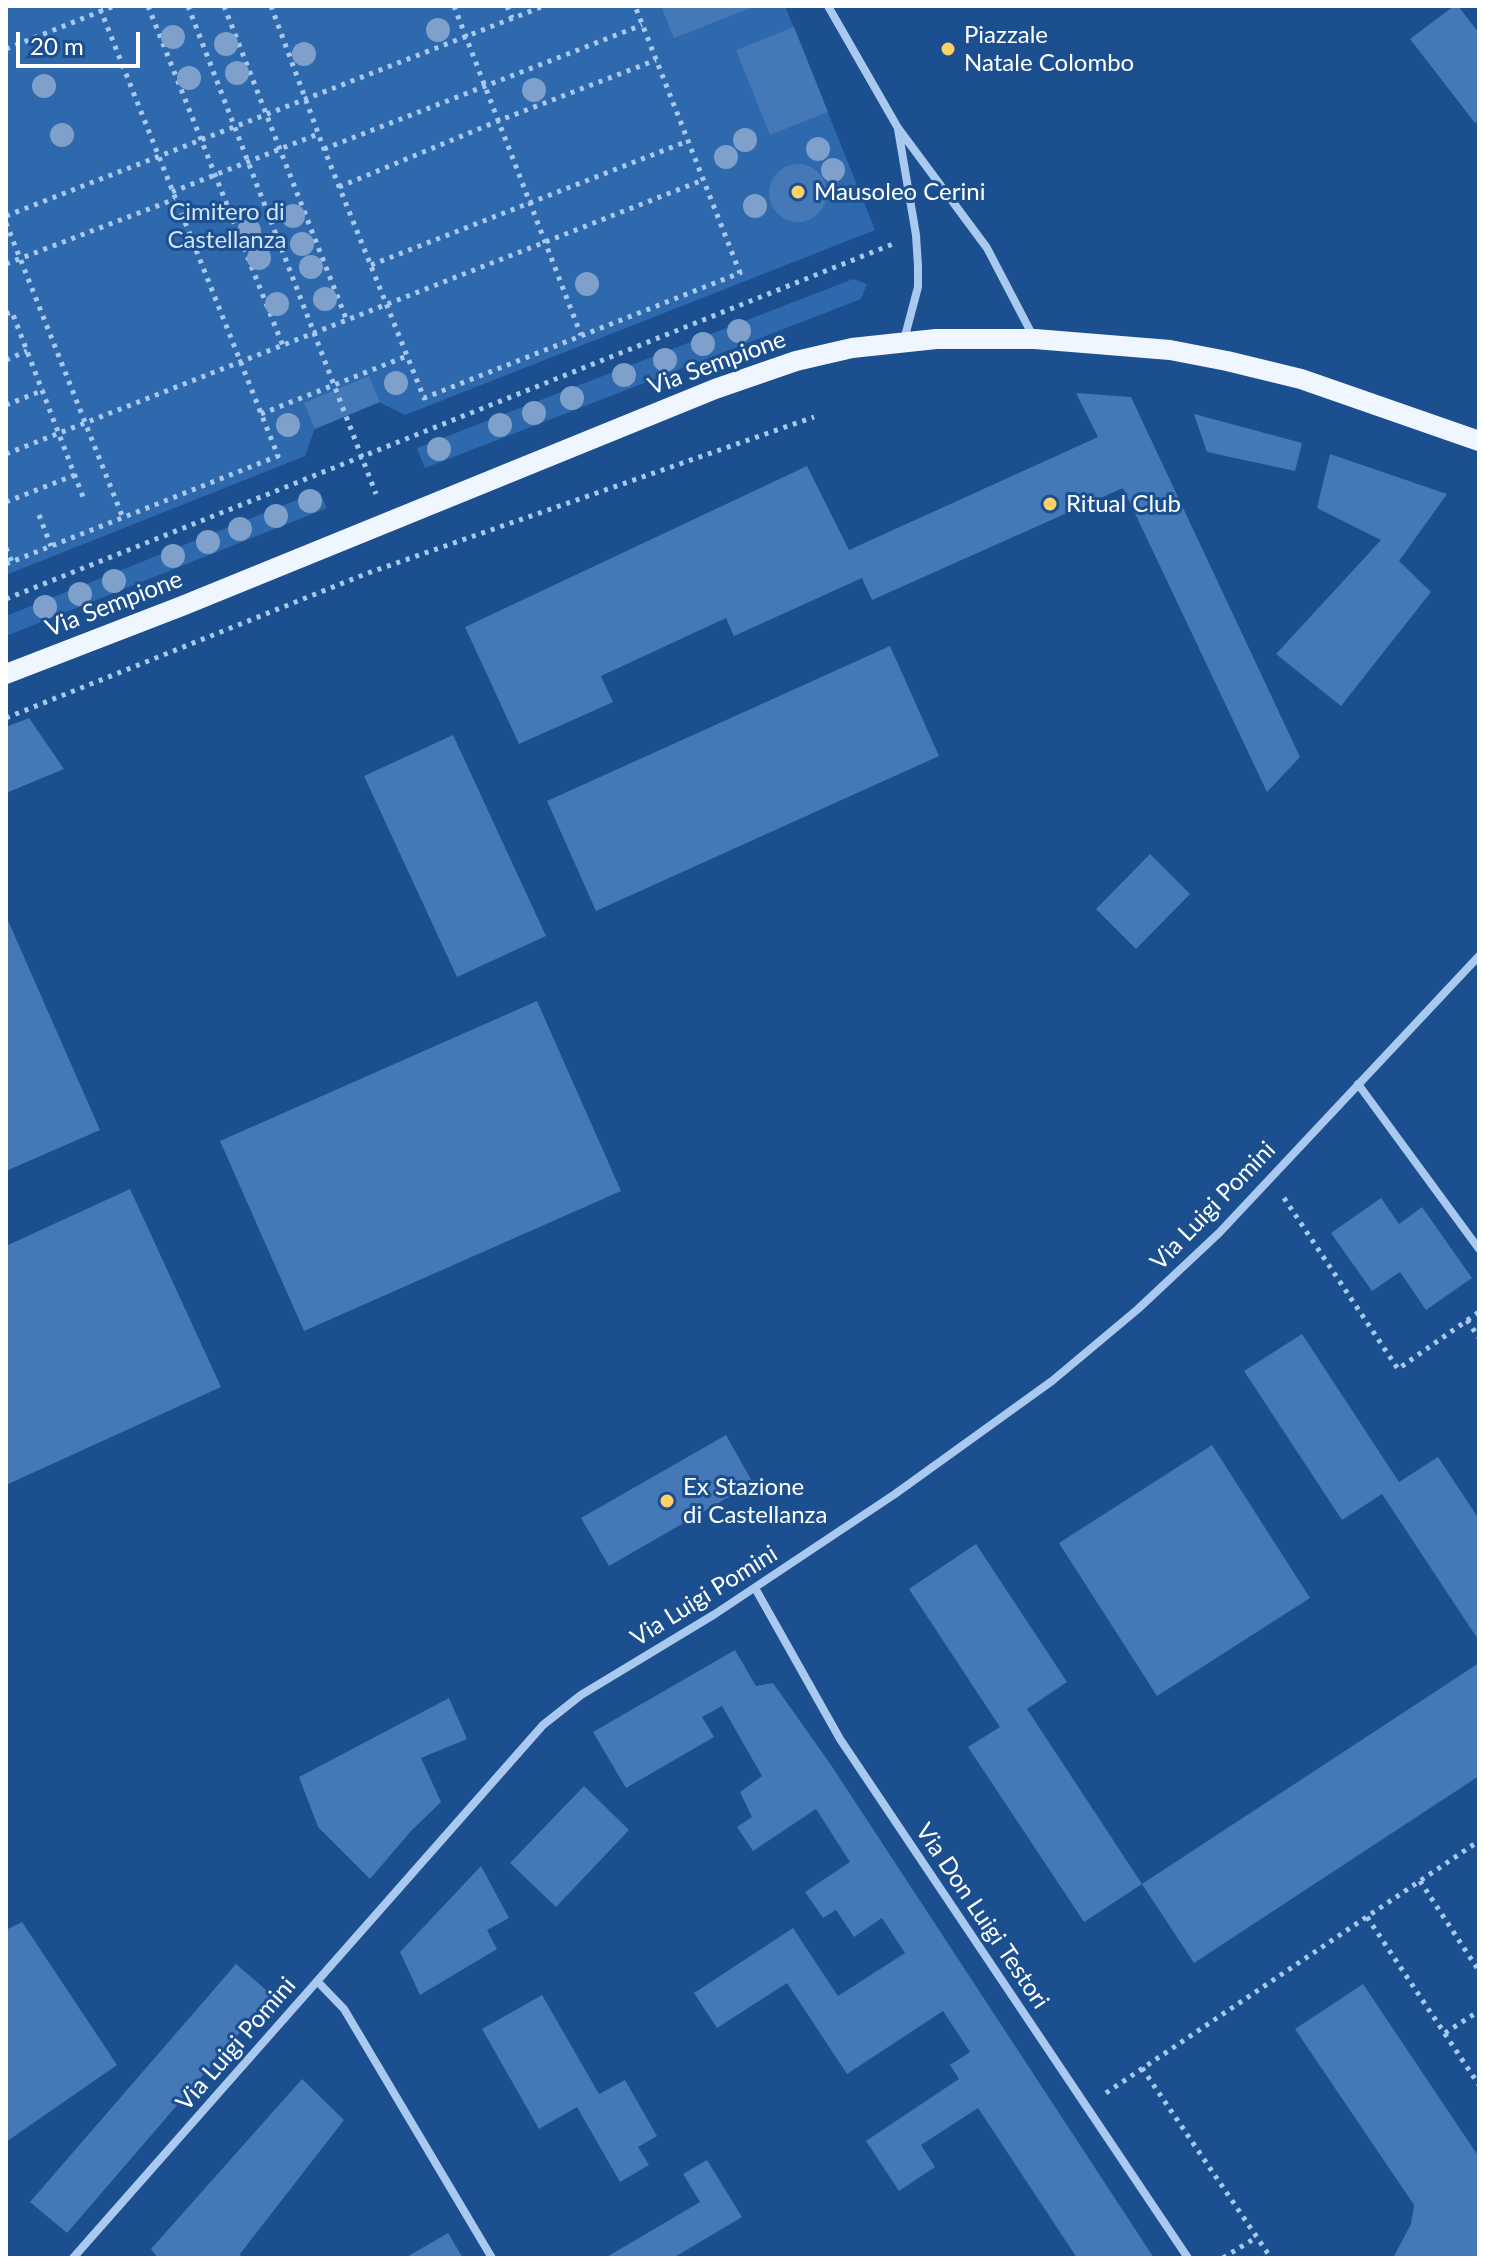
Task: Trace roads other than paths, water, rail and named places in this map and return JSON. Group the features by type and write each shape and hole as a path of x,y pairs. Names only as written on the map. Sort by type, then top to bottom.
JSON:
{"main road":[{"name":"Via Sempione","path":"6,674 753,375 835,351 904,341 1035,339 1134,345 1238,363 1357,397 1479,441"}],"street":[{"path":"828,6 898,128 979,235 1035,339"},
{"path":"898,128 916,235 918,287 904,341"},
{"name":"Via Luigi Pomini","path":"77,2257 520,1749 553,1716 581,1695 755,1588 936,1466 1052,1381 1171,1279 1479,956"},
{"path":"1358,1084 1479,1249"},
{"name":"Via Don Luigi Testori","path":"755,1588 840,1739 1188,2258"},
{"path":"317,1981 344,2009 492,2258"}],"place":[{"name":"Piazzale Natale Colombo","path":"948,49"},
{"name":"Mausoleo Cerini","path":"798,192"},
{"name":"Ritual Club","path":"1050,504"},
{"name":"Ex Stazione di Castellanza","path":"667,1501"}],"park label":[{"name":"Cimitero di Castellanza","path":"227,226"}]}
